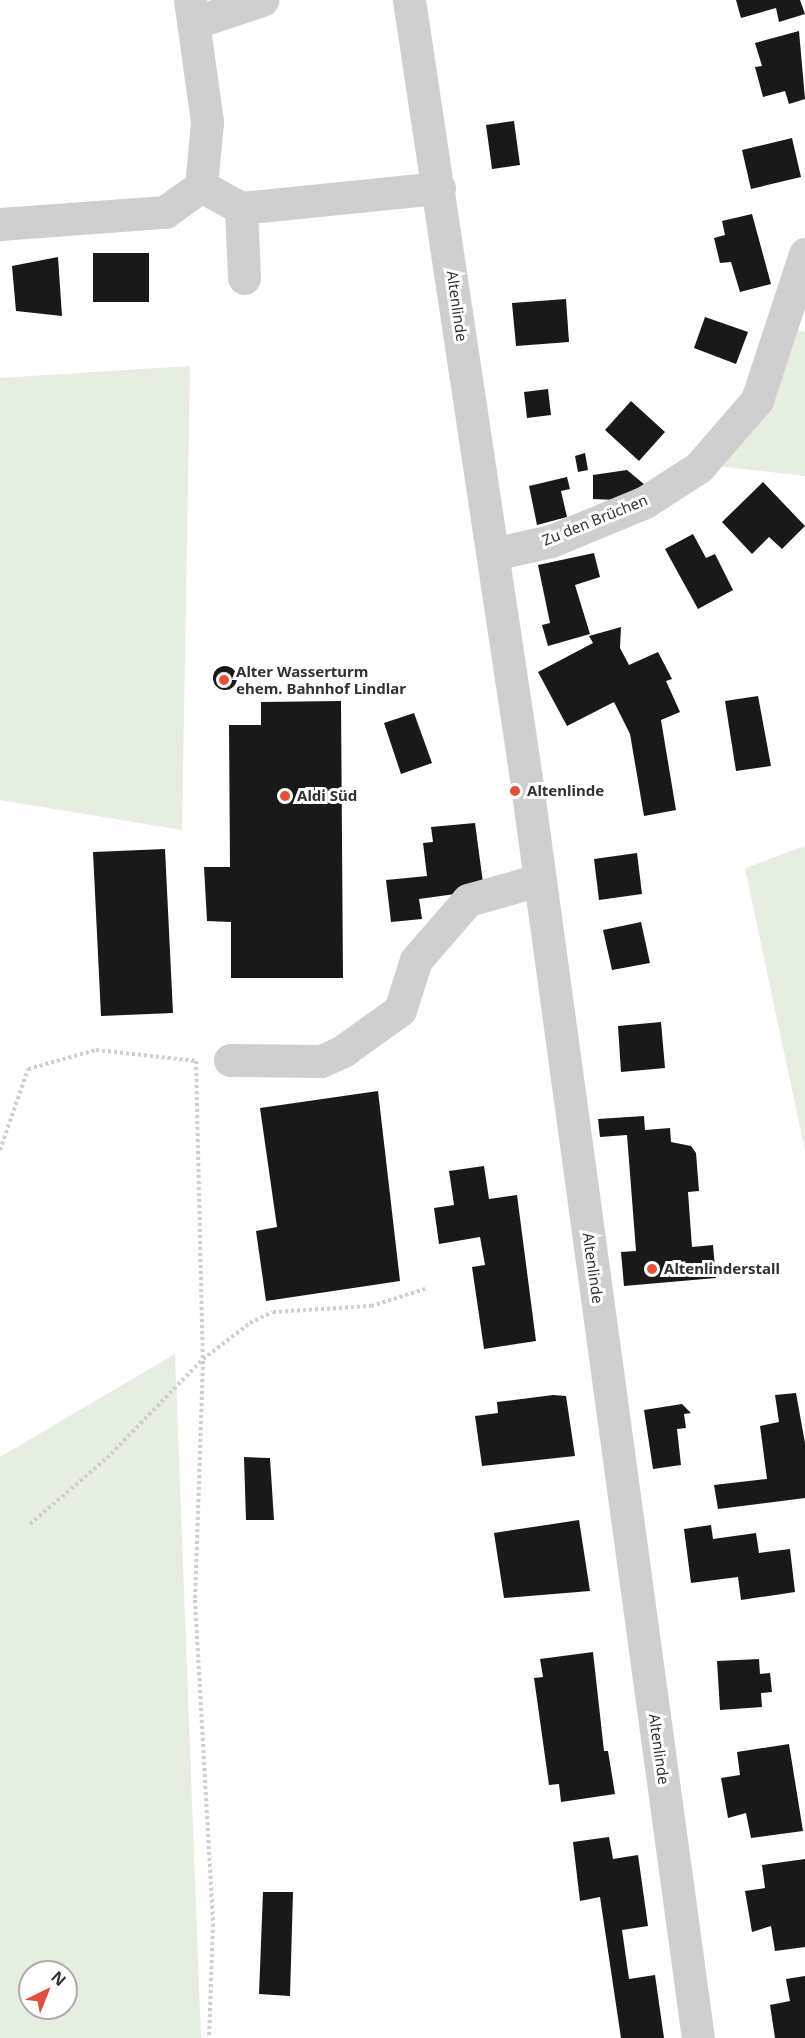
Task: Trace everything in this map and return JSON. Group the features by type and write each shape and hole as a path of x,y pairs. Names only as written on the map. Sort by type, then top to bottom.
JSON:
{"street":[{"path":"0,224 165,213 201,186 207,122 191,11 262,0"},
{"name":"Altenlinde","path":"409,0 493,554 698,2038"},
{"path":"201,186 241,208 439,188"},
{"path":"241,208 244,278"},
{"name":"Zu den Brüchen","path":"493,554 551,541 645,502 699,467 757,400 805,254"},
{"path":"230,1060 321,1061 344,1051 400,1010 416,960 468,900 539,880"}],"path":[{"path":"0,1150 28,1069 96,1050 196,1061 230,1060"},
{"path":"196,1061 202,1359 195,1600 213,1924 209,2038"},
{"path":"30,1524 107,1458 202,1359 273,1312 371,1306 425,1289"}],"shaded area":[{"path":"796,330 805,332 805,476 717,466 770,409"},
{"path":"190,366 182,830 0,800 0,378"},
{"path":"805,846 805,1151 745,868"},
{"path":"175,1354 201,2038 0,2038 0,1457"}],"building":[{"path":"736,0 800,0 805,14 779,22 776,8 741,18"},
{"path":"799,31 805,99 789,104 785,91 763,97 755,67 762,66 755,43"},
{"path":"514,121 520,165 492,169 486,125"},
{"path":"792,138 801,177 751,189 742,150"},
{"path":"752,214 771,284 740,292 731,262 720,263 714,238 725,235 722,221"},
{"path":"93,253 149,253 149,302 93,302"},
{"path":"58,257 62,316 16,311 12,266"},
{"path":"566,299 569,342 516,346 512,303"},
{"path":"705,317 748,332 736,364 694,348"},
{"path":"548,389 551,415 527,418 524,392"},
{"path":"631,401 665,432 639,461 605,430"},
{"path":"585,453 588,470 578,472 575,456"},
{"path":"627,470 645,485 616,500 593,499 593,475"},
{"path":"567,477 570,489 561,491 567,517 537,525 529,486"},
{"path":"763,482 805,526 782,549 769,537 752,554 722,522"},
{"path":"693,534 706,558 715,554 733,590 698,609 665,549"},
{"path":"594,553 600,577 575,585 590,634 548,646 542,625 550,623 538,565"},
{"path":"621,627 620,648 629,665 658,652 672,679 666,681 680,712 661,720 676,810 644,816 630,734 614,702 567,726 538,672 593,643 589,636"},
{"path":"225,666 230,667 236,673 236,683 230,689 225,690 220,689 214,683 213,678 214,673 220,667"},
{"path":"758,696 771,766 736,771 725,701"},
{"name":"Aldi Süd","path":"341,701 343,978 231,978 231,922 207,921 204,867 230,867 229,725 261,725 261,702"},
{"path":"414,713 432,763 401,774 384,723"},
{"path":"475,823 484,890 419,899 422,919 391,922 386,880 427,876 423,843 433,842 431,827"},
{"path":"165,849 173,1013 101,1016 93,852"},
{"path":"637,853 642,894 599,900 594,859"},
{"path":"641,922 650,963 612,970 603,930"},
{"path":"661,1022 665,1068 621,1072 618,1026"},
{"path":"378,1091 400,1281 266,1301 256,1231 277,1227 260,1108"},
{"path":"644,1116 645,1130 670,1128 671,1142 691,1146 696,1153 699,1191 688,1192 692,1247 713,1245 716,1278 624,1286 621,1252 636,1251 627,1135 600,1137 598,1119"},
{"path":"484,1166 489,1199 517,1195 536,1341 484,1349 472,1267 485,1265 480,1237 439,1244 434,1208 454,1205 449,1171"},
{"path":"796,1393 805,1443 805,1498 718,1509 714,1485 767,1479 760,1426 779,1422 775,1395"},
{"path":"553,1395 566,1396 575,1456 482,1466 475,1416 498,1413 497,1402"},
{"path":"682,1404 691,1413 684,1414 686,1428 677,1429 681,1465 653,1469 644,1410"},
{"path":"244,1457 270,1458 274,1520 246,1520"},
{"path":"579,1520 590,1591 504,1598 494,1533"},
{"path":"711,1525 713,1539 756,1533 759,1553 790,1549 795,1592 741,1600 738,1577 691,1583 684,1529"},
{"path":"593,1652 604,1751 608,1751 615,1794 561,1802 559,1784 549,1785 534,1678 543,1677 540,1659"},
{"path":"759,1659 760,1674 770,1673 772,1692 761,1693 762,1707 720,1710 717,1661"},
{"path":"789,1744 803,1831 751,1838 746,1813 728,1818 721,1778 740,1775 737,1752"},
{"path":"609,1837 613,1859 638,1855 648,1926 622,1930 629,1979 655,1975 664,2038 621,2038 600,1897 580,1901 573,1842"},
{"path":"805,1859 805,1947 775,1951 771,1926 752,1932 745,1891 765,1888 762,1865"},
{"path":"263,1892 293,1892 290,1996 259,1994"},
{"path":"805,1976 805,2038 775,2038 770,2005 790,2001 786,1979"}],"place":[{"name":"Alter Wasserturm ehem. Bahnhof Lindlar","path":"224,680"},
{"name":"Altenlinde","path":"515,791"},
{"name":"Aldi Süd","path":"285,796"},
{"name":"Altenlinderstall","path":"652,1269"}]}
